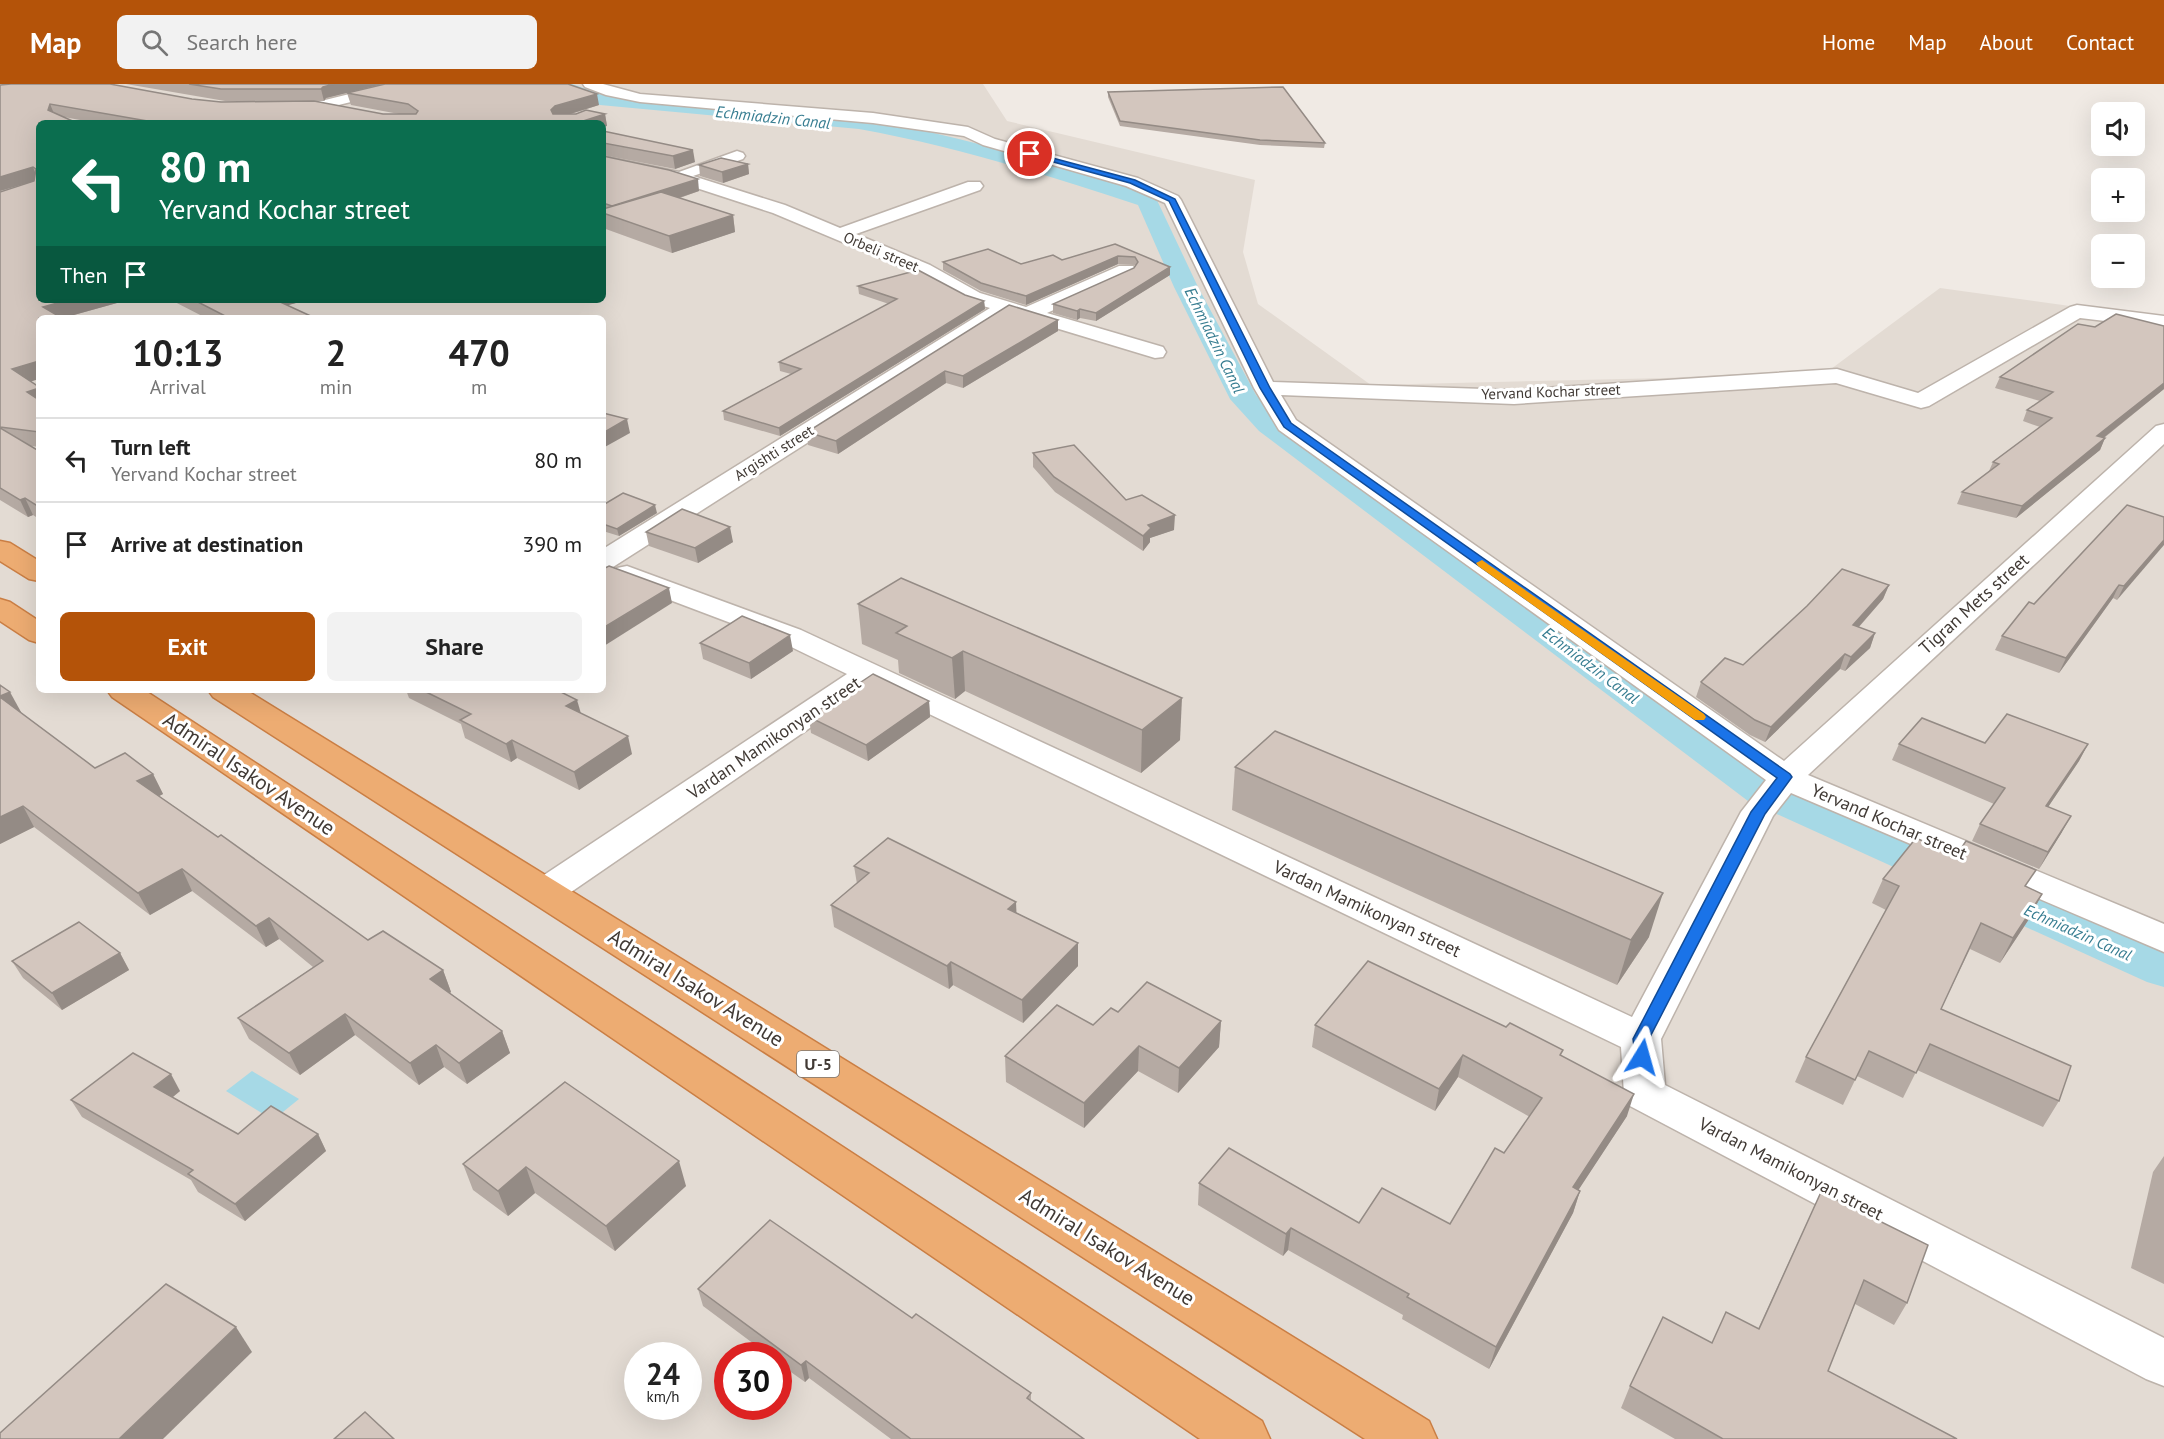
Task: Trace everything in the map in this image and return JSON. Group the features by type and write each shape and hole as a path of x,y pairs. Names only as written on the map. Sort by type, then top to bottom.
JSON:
{"highway":[{"path":"0,549 36,571"},
{"path":"0,608 36,632"},
{"name":"Admiral Isakov Avenue","path":"127,693 1244,1439"},
{"name":"Admiral Isakov Avenue","path":"229,693 1411,1439"}],"street":[{"name":"Yervand Kochar street","path":"590,84 611,93 640,98 873,117 968,132 989,142 1132,182 1172,200 1265,388 1287,425 1785,777 2164,939"},
{"path":"351,112 315,111 392,88"},
{"path":"676,176 736,156"},
{"name":"Orbeli street","path":"606,162 676,176 779,210 923,269 973,297 1155,352"},
{"path":"839,234 974,186"},
{"path":"1029,313 1126,270"},
{"name":"Argishti street","path":"606,561 1006,307"},
{"name":"Yervand Kochar street","path":"1265,388 1514,396 1837,376 1921,400 2077,311 2164,322"},
{"name":"Tigran Mets street","path":"1641,1039 1758,812 1785,777 2164,431"},
{"name":"Argishti street","path":"606,564 791,636 869,673"},
{"name":"Vardan Mamikonyan street","path":"545,892 869,673 1641,1039 1645,1094 2164,1363"}],"shaded area":[{"path":"0,84 983,84 1007,121 1255,180 1243,252 1258,304 1371,385 1666,378 1831,369 1940,288 2164,319 2164,1439 0,1439"}],"water":[{"path":"252,1071 299,1099 273,1120 226,1091"}],"building":[{"path":"110,84 221,102 314,101 383,114 416,114 418,111 408,104 347,93 385,84 568,84 597,94 555,106 551,110 553,114 576,114 586,110 605,114 586,120 142,120 50,104 48,110 70,120 36,120 36,169 33,167 0,177 0,85"},
{"path":"189,84 334,84 321,89 221,89"},
{"path":"1283,87 1325,143 1260,140 1120,121 1108,92"},
{"path":"606,132 693,150 673,156 606,144"},
{"path":"606,157 669,170 698,179 612,206 606,204"},
{"path":"721,158 748,164 722,172 699,165"},
{"path":"36,169 36,303 57,303 43,307 57,315 36,315 36,362 12,369 36,385 36,389 27,392 36,398 36,432 0,427 0,192 34,181"},
{"path":"661,192 733,215 669,236 606,214 606,208"},
{"path":"1115,244 1170,267 1096,313 1080,309 1077,311 1053,304 1134,268 1138,262 1135,257 1118,256 1026,296 981,283 943,262 988,249 1021,264 1053,255 1062,260"},
{"path":"918,270 965,295 984,301 779,428 723,411 801,369 779,362 897,299 858,286"},
{"path":"200,303 282,303 308,315 223,315"},
{"path":"1009,305 1058,320 963,376 945,371 836,441 807,432"},
{"path":"2116,314 2164,326 2164,383 2097,436 2105,438 2022,506 1962,492 1999,464 1993,462 2052,418 2027,410 2053,392 2000,377 2078,324 2095,327"},
{"path":"606,414 627,419 606,431"},
{"path":"0,428 36,449 36,505 25,498 20,500 0,488"},
{"path":"1074,445 1126,500 1142,495 1175,515 1148,525 1151,528 1143,536 1054,477 1033,453"},
{"path":"623,493 655,505 617,529 606,525 606,503"},
{"path":"2127,505 2164,517 2164,540 2124,586 2119,585 2066,658 2002,636 2029,602 2034,604"},
{"path":"682,509 730,527 695,548 646,532"},
{"path":"609,566 669,588 606,626 606,568"},
{"path":"1842,569 1889,585 1853,625 1875,633 1851,657 1845,654 1771,727 1755,720 1701,682 1725,658 1743,665 1807,606"},
{"path":"901,578 1182,698 1142,730 963,651 952,658 896,633 907,626 858,604"},
{"path":"742,616 790,635 749,663 700,643"},
{"path":"873,674 929,701 866,745 809,717"},
{"path":"0,685 10,692 0,696"},
{"path":"428,693 563,693 577,700 566,706 628,736 574,772 512,740 506,744 460,720 471,714"},
{"path":"0,697 95,768 125,753 153,774 137,781 218,837 221,835 368,940 383,931 443,970 430,979 502,1031 459,1063 436,1045 410,1063 345,1014 289,1053 238,1018 323,961 269,918 256,926 182,869 138,893 23,806 0,817"},
{"path":"2007,714 2088,744 2046,806 2071,816 2048,852 1980,824 2005,788 1899,744 1922,718 1985,743"},
{"path":"1275,731 1663,893 1631,940 1235,767"},
{"path":"888,838 1016,902 1008,909 1078,943 1022,1000 951,962 947,966 831,905 869,873 854,866"},
{"path":"1916,838 1956,856 1966,841 2036,870 2025,886 2042,894 2013,938 1981,923 1941,1009 2071,1066 2059,1101 1930,1044 1916,1073 1869,1051 1855,1080 1806,1057 1899,886 1883,879"},
{"path":"79,922 120,953 52,993 12,961"},
{"path":"1368,961 1506,1027 1510,1023 1563,1050 1560,1055 1634,1094 1573,1187 1580,1191 1496,1347 1407,1297 1409,1294 1291,1228 1286,1234 1199,1183 1229,1148 1359,1223 1382,1188 1450,1224 1495,1148 1504,1153 1542,1098 1463,1055 1439,1089 1315,1025"},
{"path":"1147,982 1221,1021 1179,1068 1139,1046 1084,1103 1005,1056 1057,1005 1093,1025 1111,1008 1118,1012"},
{"path":"133,1053 171,1074 154,1087 238,1134 271,1106 318,1134 235,1204 188,1174 193,1170 71,1100"},
{"path":"565,1082 679,1161 606,1226 526,1167 498,1191 463,1164"},
{"path":"1821,1192 1928,1245 1907,1303 1864,1280 1828,1371 1957,1439 1723,1439 1630,1386 1663,1317 1712,1343 1726,1312 1759,1329"},
{"path":"770,1220 912,1318 916,1314 1031,1393 1027,1398 1084,1439 911,1439 806,1361 801,1365 792,1358 792,1342 770,1342 698,1289"},
{"path":"166,1284 236,1327 119,1439 0,1439 0,1433"},
{"path":"365,1412 394,1439 334,1439"}],"waterway":[{"name":"Echmiadzin Canal","path":"556,84 600,100 859,123 896,130 1004,156 1147,201 1186,287 1244,399 1269,425 1763,792 2164,970"}],"slow traffic":[{"path":"1482,563 1699,717"}],"route":[{"path":"1030,154 1132,182 1172,200 1265,388 1287,425 1785,777 1758,812 1641,1039 1642,1057"}]}
